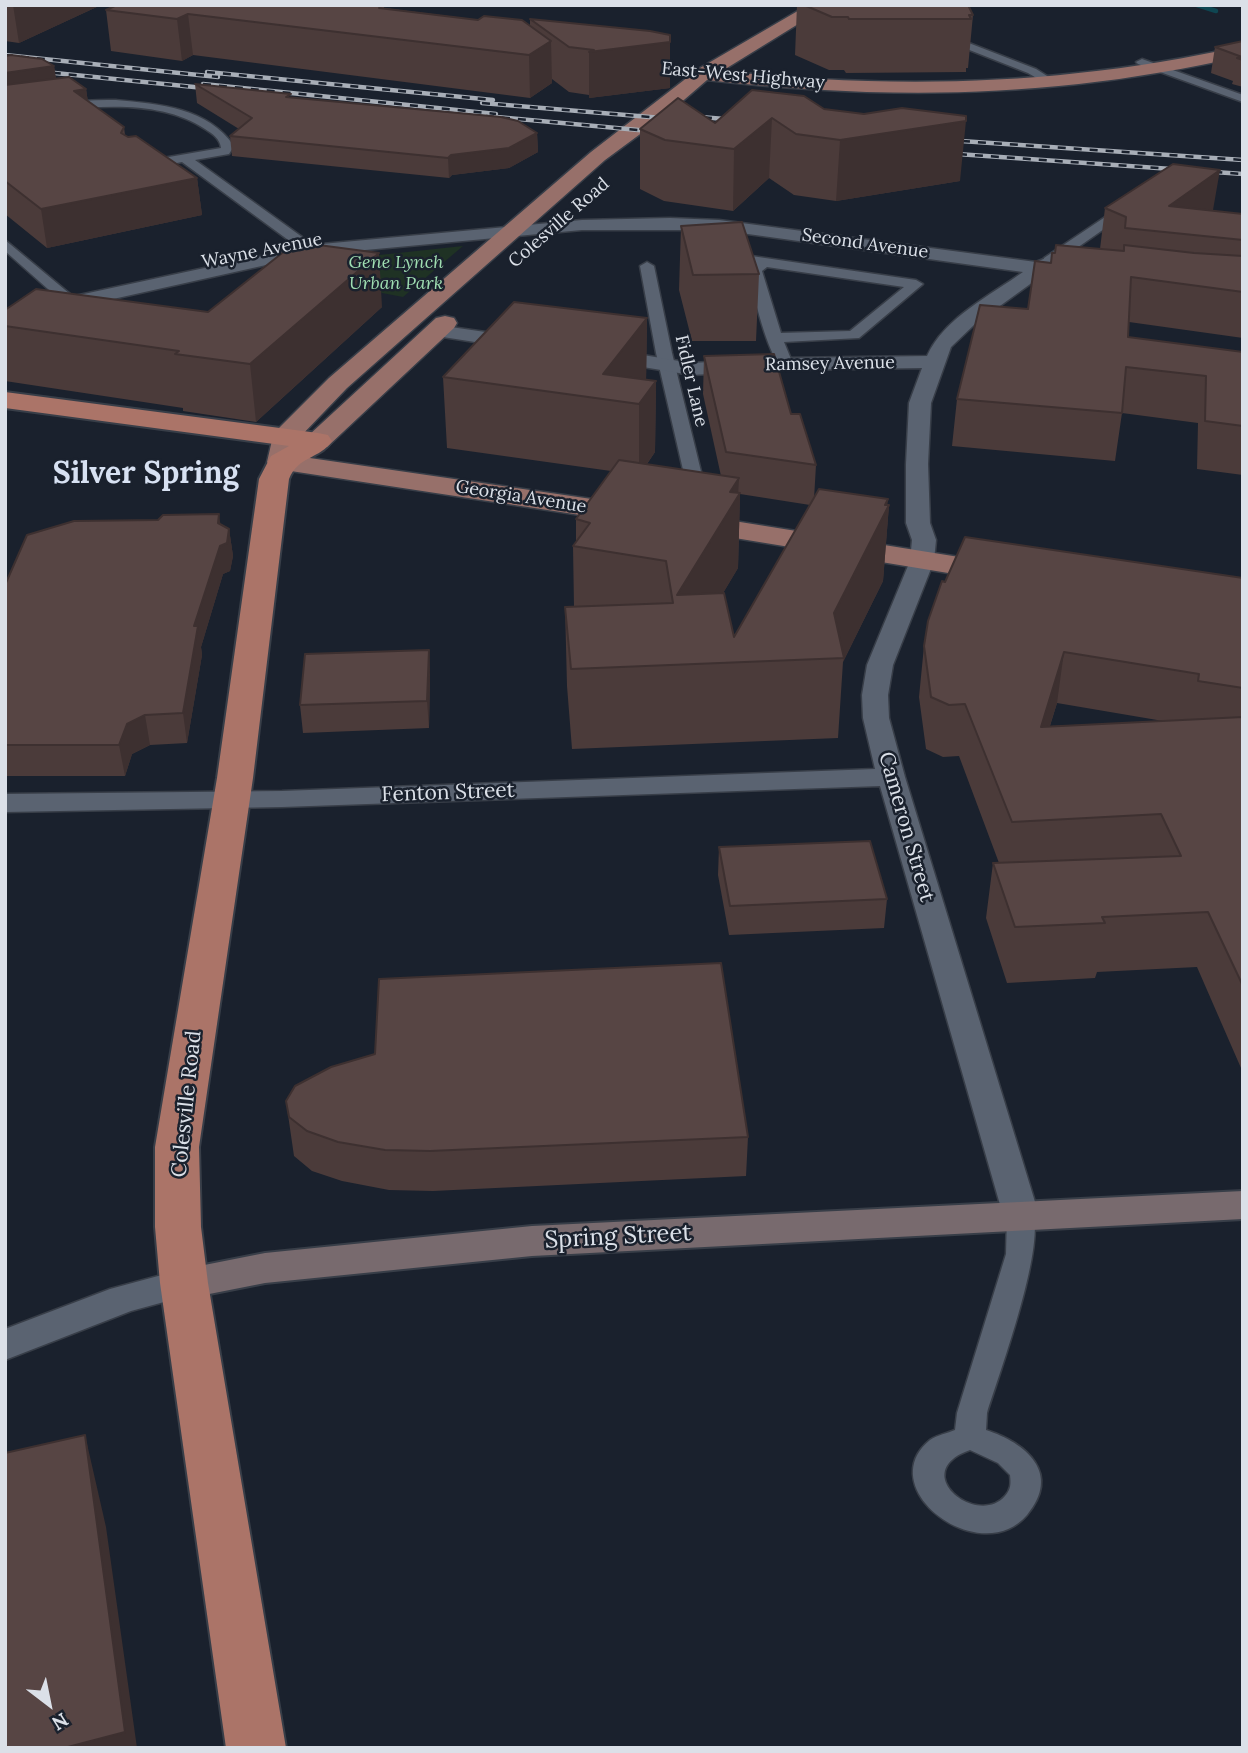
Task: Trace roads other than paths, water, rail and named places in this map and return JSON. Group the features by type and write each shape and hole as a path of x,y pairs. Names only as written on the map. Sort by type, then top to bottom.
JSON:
{"highway":[{"name":"Georgia Avenue","path":"5,400 284,449"},
{"name":"Georgia Avenue","path":"5,421 284,449"},
{"path":"284,449 318,441"},
{"name":"Colesville Road","path":"256,1748 184,1283 178,1227 177,1147 230,799 274,479 284,449"}],"main road":[{"name":"Colesville Road","path":"284,449 338,383 598,156 663,108 703,74 821,5"},
{"path":"638,151 711,91 838,13"},
{"name":"East-West Highway","path":"1151,66 1243,40"},
{"name":"East-West Highway","path":"678,71 732,78 865,86 1049,81 1076,80 1243,51"},
{"name":"Colesville Road","path":"520,257 565,218"},
{"path":"318,441 458,312"},
{"path":"318,441 347,445"},
{"name":"Georgia Avenue","path":"284,449 613,511 633,503 781,517 923,551"},
{"name":"Georgia Avenue","path":"382,451 667,507 923,551 1030,566"},
{"name":"Spring Street","path":"184,1283 265,1268 532,1241 1243,1205"}],"street":[{"path":"934,33 1032,71 1049,81"},
{"path":"1151,66 1243,99"},
{"path":"5,115 82,104 153,108 184,115 215,128 224,136 228,146 225,151 134,167"},
{"path":"184,158 305,245"},
{"path":"923,551 918,523 920,403 932,362 942,345 968,320 1139,199"},
{"name":"Second Avenue","path":"517,227 565,218 719,225 884,242 1095,272"},
{"name":"Wayne Avenue","path":"5,306 67,297 305,245 517,227"},
{"path":"5,244 67,297"},
{"path":"714,267 712,254 916,284 854,335 775,338"},
{"path":"764,262 755,270 785,364"},
{"name":"Fidler Lane","path":"647,266 666,363 667,507"},
{"name":"Wayne Avenue","path":"5,317 67,297"},
{"path":"437,331 537,345"},
{"name":"Ramsey Avenue","path":"589,352 691,369 785,364 932,362"},
{"name":"Cameron Street","path":"923,551 880,665 875,695 877,718 891,778 1021,1215 1020,1254 972,1413 971,1438"},
{"name":"Fenton Street","path":"5,803 230,799 891,778"},
{"name":"Spring Street","path":"5,1345 122,1299 184,1283"}],"waterway":[{"path":"1197,5 1216,11"}],"railway":[{"path":"5,55 218,77"},
{"path":"5,68 214,89"},
{"path":"207,72 493,100"},
{"path":"203,84 496,114"},
{"path":"482,103 674,119"},
{"path":"486,116 660,132"},
{"path":"688,116 737,120"},
{"path":"946,140 1243,160"},
{"path":"943,153 1243,174"}],"district":[{"name":"Silver Spring","path":"146,474"}],"park label":[{"name":"Gene Lynch Urban Park","path":"396,273"}]}
